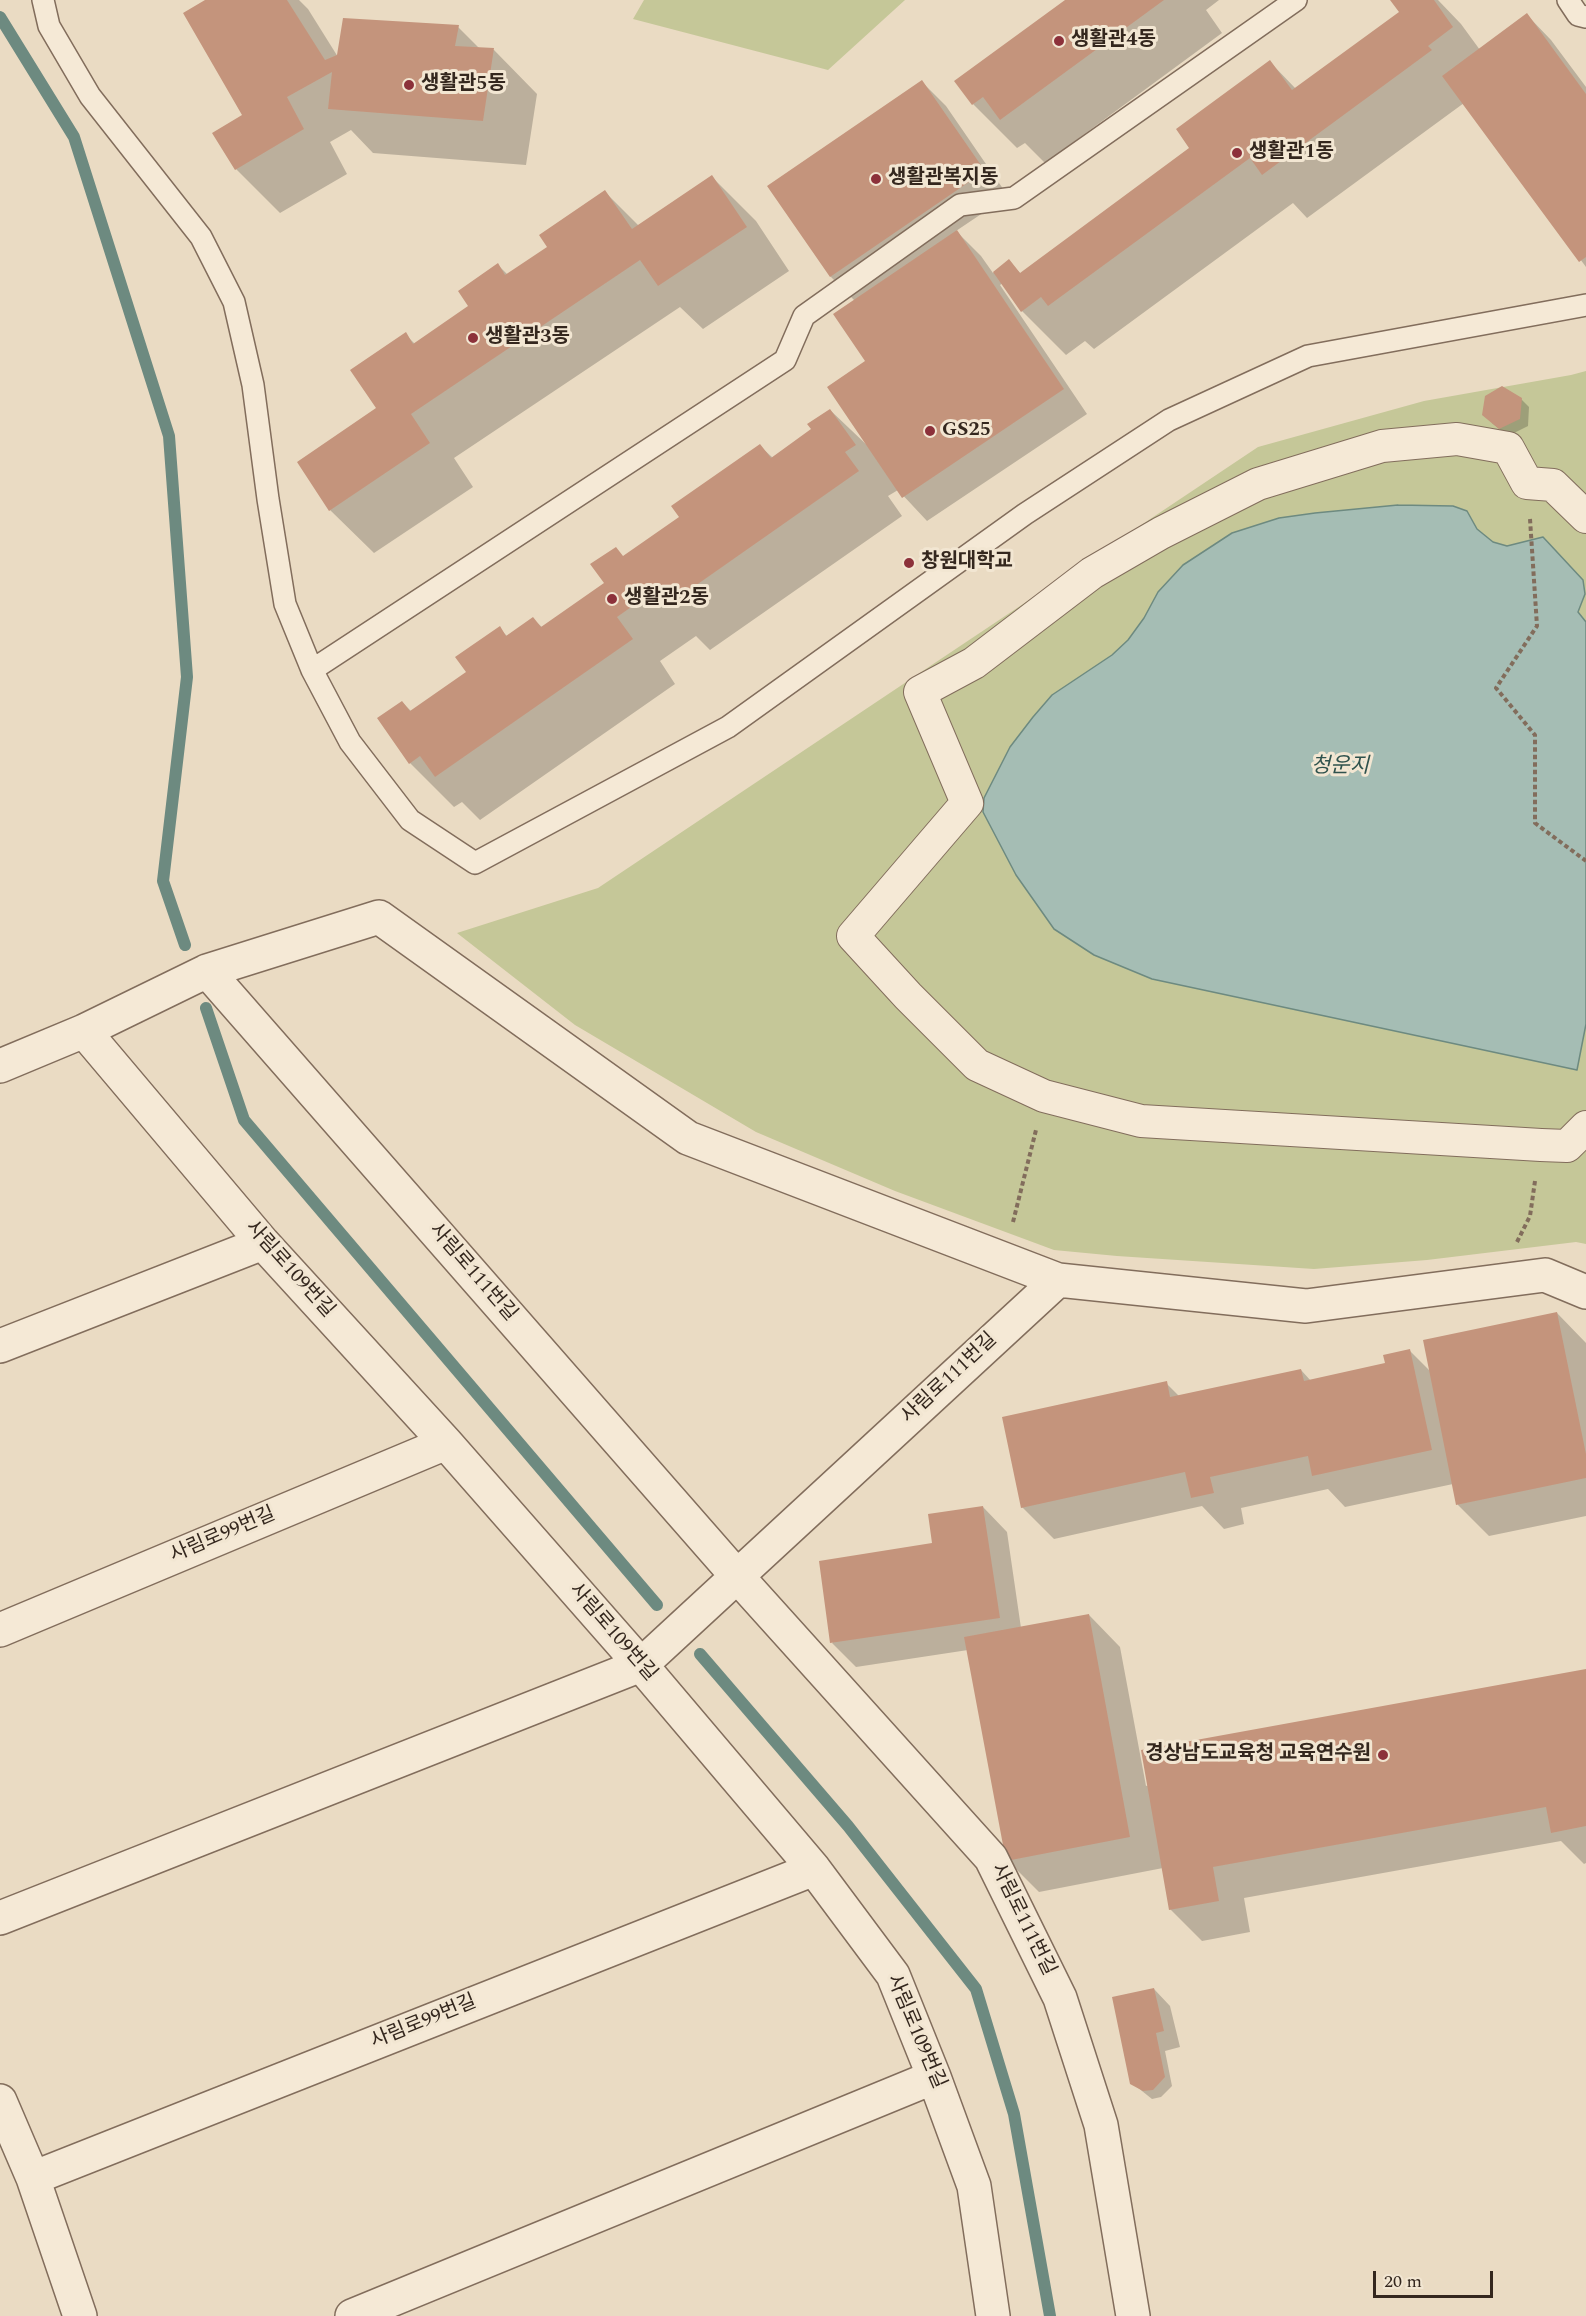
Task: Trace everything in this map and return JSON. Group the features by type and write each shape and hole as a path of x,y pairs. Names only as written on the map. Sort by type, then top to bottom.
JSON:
{"street":[{"path":"1586,517 1553,485 1527,483 1508,448 1457,439 1382,446 1258,484 1161,533 1092,573 974,663 920,692 967,803 853,936 976,1065 1044,1096 1141,1121 1541,1145 1567,1146 1586,1127"},
{"path":"0,1066 84,1031 207,971 379,917 688,1138 1058,1280 1306,1306 1545,1275 1586,1292"},
{"name":"사림로111번길","path":"207,971 736,1575 992,1858 1060,1998 1098,2114 1134,2316"},
{"name":"사림로109번길","path":"84,1031 263,1243 446,1443 640,1665 814,1869 893,1975 974,2186 993,2316"},
{"path":"0,1346 263,1243"},
{"name":"사림로111번길","path":"736,1575 1058,1280"},
{"name":"사림로99번길","path":"0,1630 446,1443"},
{"path":"0,1918 640,1665 736,1575"},
{"name":"사림로99번길","path":"33,2178 814,1869"},
{"path":"352,2316 934,2077"},
{"path":"0,2101 33,2178 80,2316"}],"lane":[{"path":"43,0 50,26 90,96 201,237 234,302 253,385 285,604 312,670 350,742 410,820 475,863 728,727 1025,514 1169,420 1308,356 1586,305"},
{"path":"312,670 785,360 804,316 960,205 1014,198 1296,0"},
{"path":"1568,0 1578,15 1586,17"}],"path":[{"path":"1527,483 1537,626 1496,688 1535,735 1535,824 1586,861"},
{"path":"1003,1260 1044,1096"},
{"path":"1504,1282 1508,1258 1530,1216 1541,1145"}],"green space":[{"path":"644,0 905,0 828,70 633,19"},
{"path":"1586,371 1586,1244 1576,1242 1427,1260 1314,1269 1054,1250 895,1191 756,1132 575,1025 457,933 598,888 1258,447 1424,401"}],"water":[{"name":"청운지","path":"1398,505 1453,506 1467,511 1477,529 1493,542 1507,546 1543,537 1583,580 1585,594 1578,612 1586,622 1586,1024 1577,1070 1152,979 1094,955 1054,929 1016,875 983,812 984,798 1010,747 1033,717 1052,695 1112,655 1128,640 1144,618 1158,592 1183,565 1232,533 1279,518"}],"building":[{"name":"생활관5동","path":"205,0 287,0 325,60 337,55 343,18 459,25 455,46 494,48 483,121 328,109 332,72 287,97 304,129 235,170 212,133 242,115 183,13"},
{"name":"생활관4동","path":"1065,0 1164,0 1000,120 983,97 972,105 954,81"},
{"name":"생활관1동","path":"1390,0 1434,0 1453,27 1428,46 1432,50 1262,175 1250,158 1048,306 1041,297 1021,312 993,272 1009,259 1020,273 1189,148 1176,129 1270,60 1292,90 1399,12"},
{"path":"1527,13 1586,94 1586,257 1579,262 1442,76"},
{"name":"생활관복지동","path":"922,80 985,171 830,277 767,186"},
{"name":"생활관3동","path":"712,175 747,227 658,286 640,260 411,414 430,443 329,511 297,462 376,408 350,370 406,332 413,344 468,306 458,291 498,263 505,275 547,247 539,235 605,190 632,229"},
{"path":"957,230 1064,389 902,498 827,387 865,361 833,314"},
{"path":"1502,386 1522,398 1520,419 1499,429 1482,415 1485,396"},
{"name":"생활관2동","path":"830,409 856,445 845,452 859,471 665,607 654,591 617,617 633,639 435,777 420,756 409,764 377,718 402,701 410,711 466,672 455,657 500,626 506,636 533,617 541,627 604,583 590,564 616,547 623,556 679,517 671,506 760,444 771,458 811,429 807,424"},
{"path":"1557,1312 1586,1454 1586,1478 1456,1505 1423,1340"},
{"path":"1410,1349 1432,1450 1312,1476 1308,1456 1210,1477 1214,1493 1191,1498 1185,1472 1021,1508 1002,1417 1167,1381 1170,1397 1301,1369 1304,1381 1385,1363 1383,1355"},
{"path":"983,1506 1000,1618 830,1643 819,1561 932,1543 928,1514"},
{"path":"1089,1614 1130,1837 1006,1861 964,1637"},
{"path":"1586,1669 1586,1826 1551,1833 1546,1807 1213,1867 1219,1901 1169,1910 1141,1750"},
{"path":"1154,1988 1164,2031 1156,2033 1165,2077 1153,2090 1143,2091 1130,2084 1112,1997"}],"waterway":[{"path":"0,17 74,137 169,436 187,677 163,881 185,945"},
{"path":"206,1008 244,1120 657,1605"},
{"path":"700,1654 848,1826 976,1989 1014,2114 1050,2316"}],"place":[{"name":"생활관4동","path":"1059,41"},
{"name":"생활관5동","path":"409,85"},
{"name":"생활관1동","path":"1237,153"},
{"name":"생활관복지동","path":"876,179"},
{"name":"생활관3동","path":"473,338"},
{"name":"GS25","path":"930,431"},
{"name":"창원대학교","path":"909,563"},
{"name":"생활관2동","path":"612,599"},
{"name":"경상남도교육청 교육연수원","path":"1383,1755"}]}
